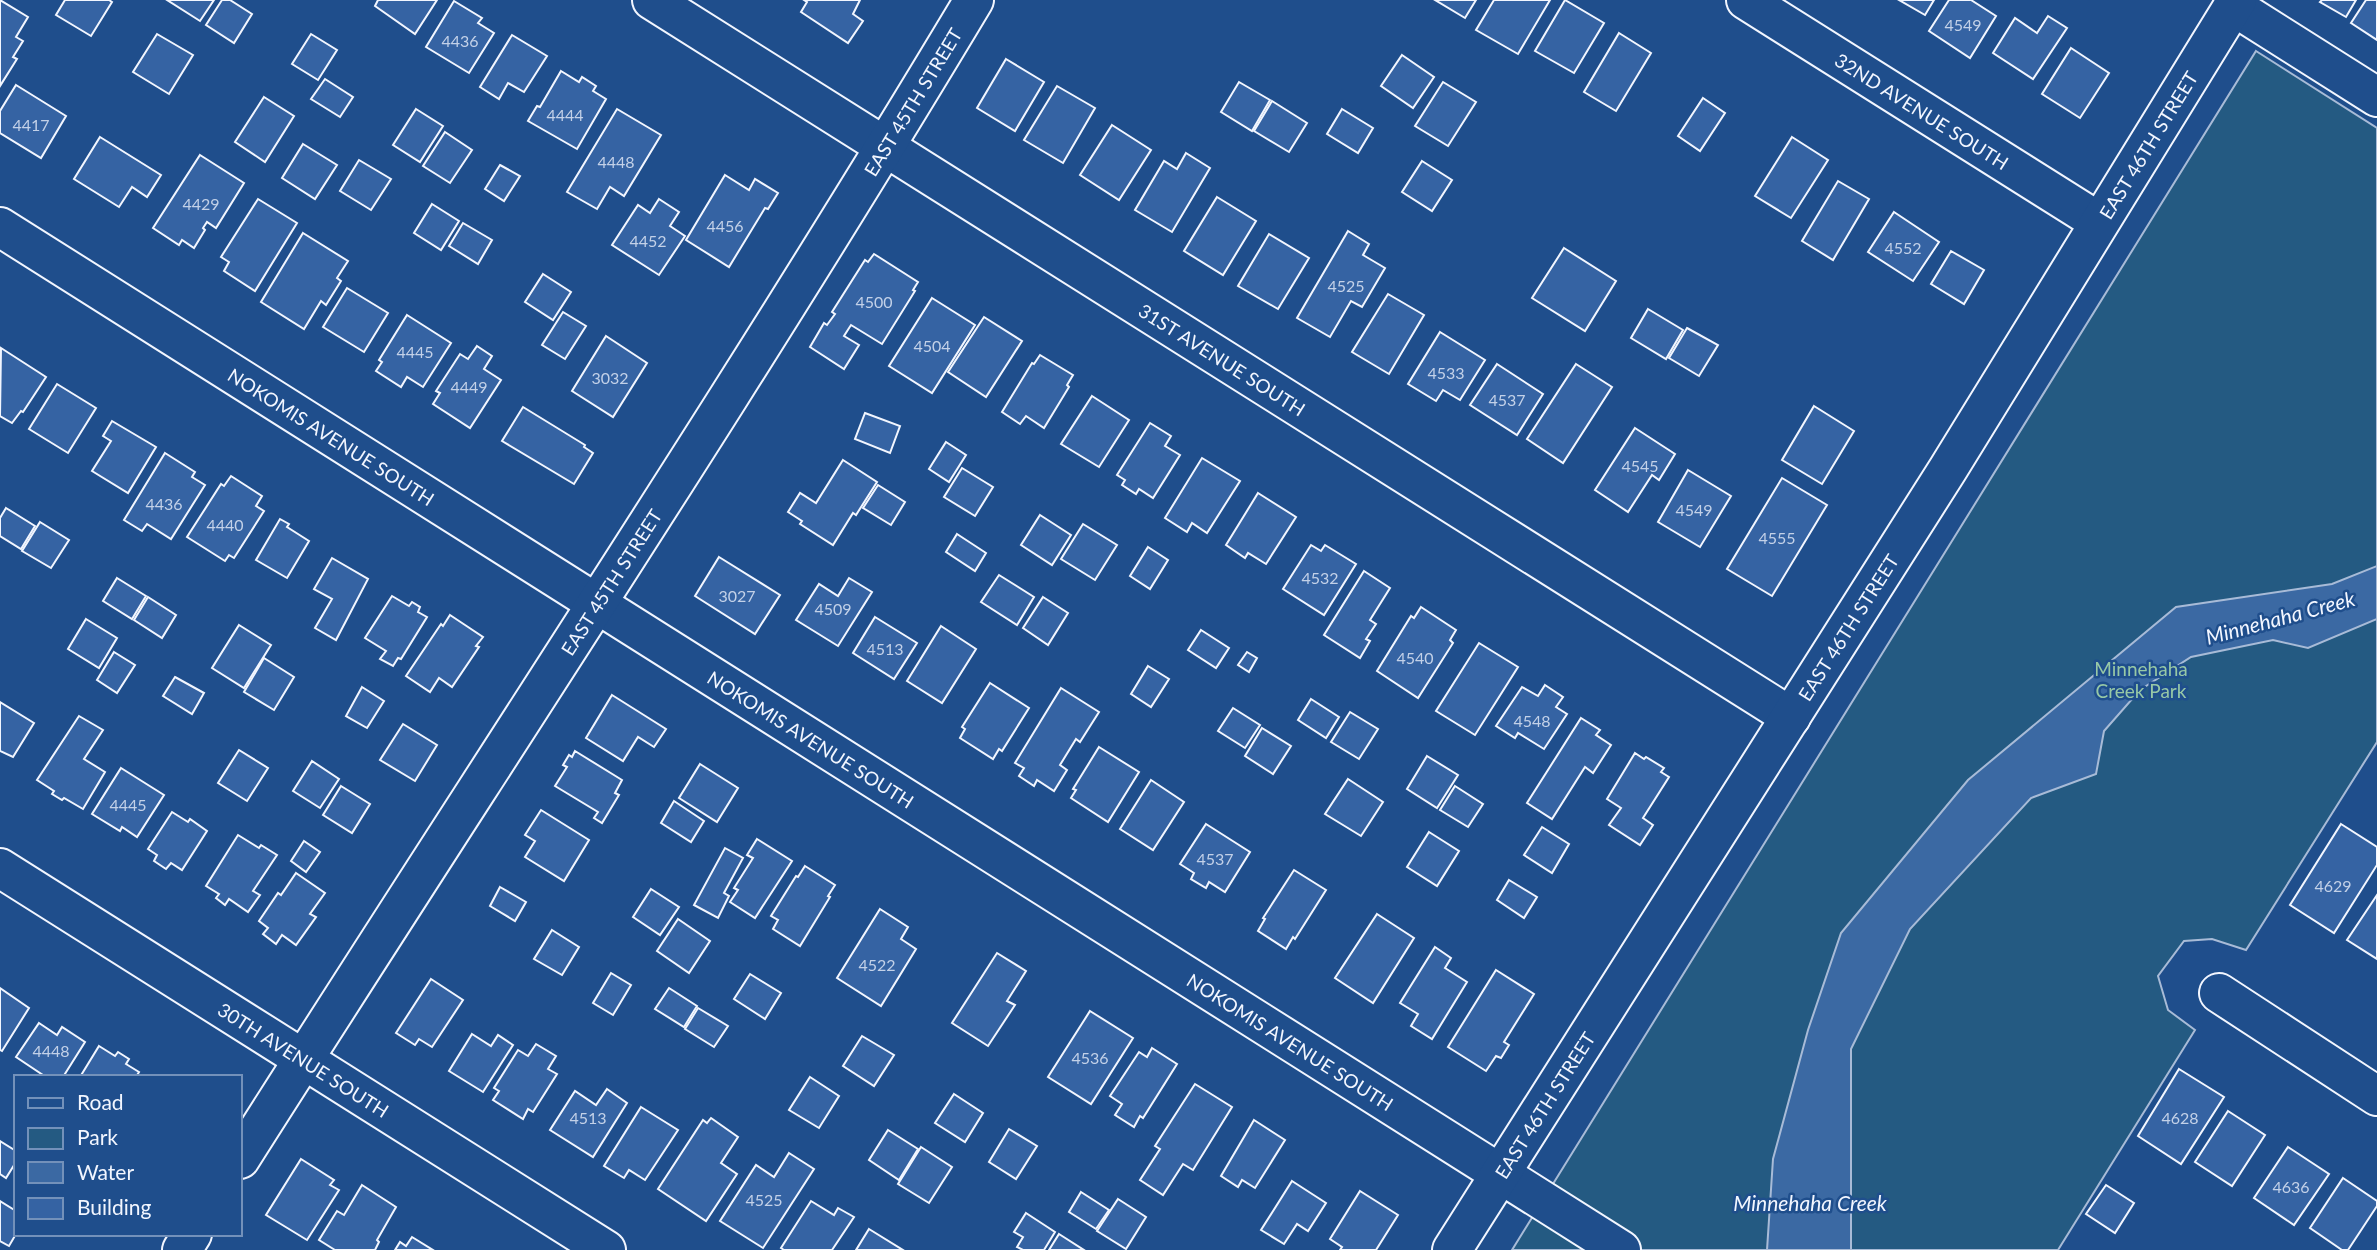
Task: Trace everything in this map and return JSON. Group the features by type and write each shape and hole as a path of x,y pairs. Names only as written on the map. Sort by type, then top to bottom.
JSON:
{"street":[{"name":"31ST AVENUE SOUTH","path":"652,0 1791,717"},
{"name":"EAST 45TH STREET","path":"242,1156 597,603 974,0"},
{"name":"32ND AVENUE SOUTH","path":"1746,0 2099,222"},
{"name":"EAST 46TH STREET","path":"1452,1250 1948,469 2235,3"},
{"path":"2235,3 2377,97"},
{"name":"NOKOMIS AVENUE SOUTH","path":"0,227 1620,1250"},
{"name":"30TH AVENUE SOUTH","path":"0,868 606,1250"},
{"path":"2219,993 2377,1096"}],"green space":[{"name":"Minnehaha Creek Park","path":"2256,51 2377,128 2377,742 2246,950 2212,939 2184,941 2158,976 2168,1010 2195,1030 2058,1250 1512,1250"}],"water":[{"name":"Minnehaha Creek","path":"2377,566 2377,619 2308,648 2273,640 2191,657 2140,690 2104,731 2096,774 2031,798 1910,929 1851,1049 1851,1250 1767,1250 1773,1159 1808,1030 1841,933 1968,780 2176,607 2332,584"}],"building":[{"path":"0,0 28,17 16,37 23,41 13,57 17,59 0,86"},
{"path":"65,0 112,2 91,36 56,15"},
{"path":"167,0 214,0 200,21"},
{"path":"222,0 230,0 252,14 234,43 206,25"},
{"path":"378,0 437,0 415,34 375,6"},
{"path":"804,0 860,0 853,14 863,21 848,43 801,12 807,2"},
{"path":"1435,0 1476,0 1465,18"},
{"path":"1494,0 1550,0 1518,54 1476,30"},
{"path":"1565,0 1604,23 1574,73 1535,51"},
{"path":"1899,0 1934,0 1925,15"},
{"path":"1949,0 1971,0 1996,16 1970,58 1929,31"},
{"path":"2356,0 2346,17 2320,2"},
{"path":"2366,0 2377,0 2377,40 2351,23"},
{"path":"454,1 482,18 478,23 494,33 469,73 426,47"},
{"path":"2048,16 2067,28 2033,79 1993,53 2015,18 2037,33"},
{"path":"1619,33 1651,53 1616,111 1584,92"},
{"path":"157,34 193,55 169,94 133,72"},
{"path":"311,34 337,50 318,80 292,64"},
{"path":"512,35 547,56 524,92 508,83 499,99 480,87"},
{"path":"2071,48 2109,73 2080,118 2042,94"},
{"path":"1402,55 1434,77 1413,108 1381,86"},
{"path":"1006,59 1044,82 1015,131 977,108"},
{"path":"561,71 579,82 582,77 596,86 593,91 606,99 577,149 528,121 537,106 540,107"},
{"path":"325,79 353,97 340,117 311,99"},
{"path":"1239,82 1270,100 1252,131 1221,112"},
{"path":"1443,82 1476,102 1448,146 1415,126"},
{"path":"16,85 66,116 41,158 0,133 0,111"},
{"path":"1057,86 1095,108 1063,163 1024,140"},
{"path":"264,97 294,116 265,162 235,142"},
{"path":"1703,98 1725,113 1700,151 1678,136"},
{"path":"1272,101 1307,123 1289,152 1254,131"},
{"path":"416,109 443,126 420,162 393,145"},
{"path":"617,109 661,135 624,196 610,187 597,209 567,192"},
{"path":"1342,109 1373,128 1358,153 1327,134"},
{"path":"1112,125 1151,150 1119,200 1080,175"},
{"path":"445,132 472,150 450,183 423,166"},
{"path":"100,137 161,175 147,197 132,187 119,207 74,179"},
{"path":"1792,137 1828,160 1791,218 1755,196"},
{"path":"303,144 337,165 315,199 282,178"},
{"path":"1186,153 1210,168 1172,232 1135,210 1164,161 1177,169"},
{"path":"200,155 244,183 216,228 207,222 194,248 182,240 179,245 153,228"},
{"path":"359,160 391,179 371,210 340,191"},
{"path":"1422,161 1452,180 1432,211 1402,192"},
{"path":"500,165 520,176 504,201 485,189"},
{"path":"725,175 749,190 755,179 778,193 768,209 765,208 729,267 686,240"},
{"path":"1838,181 1869,199 1833,260 1802,241"},
{"path":"1217,197 1256,221 1223,275 1184,251"},
{"path":"258,199 297,223 255,291 224,271 229,262 221,257"},
{"path":"659,199 679,212 670,226 685,236 659,275 612,245 638,205 650,213"},
{"path":"432,204 459,221 441,250 414,233"},
{"path":"1894,212 1939,242 1913,281 1868,252"},
{"path":"463,223 492,240 478,264 449,246"},
{"path":"1348,231 1369,244 1363,255 1385,268 1362,307 1351,301 1330,337 1297,318"},
{"path":"303,233 348,261 337,278 341,281 326,305 321,301 304,329 261,302"},
{"path":"1269,234 1309,258 1278,309 1238,286"},
{"path":"1564,248 1616,281 1585,331 1532,298"},
{"path":"1951,251 1984,270 1964,304 1931,284"},
{"path":"874,254 918,282 882,344 851,325 844,336 859,345 844,369 810,347 824,323 827,325 835,314 832,312 865,260 868,262"},
{"path":"543,274 571,292 553,320 525,302"},
{"path":"347,288 388,313 364,352 323,327"},
{"path":"1388,294 1424,315 1389,374 1352,352"},
{"path":"932,298 975,325 932,393 889,366"},
{"path":"1648,309 1683,330 1666,359 1631,338"},
{"path":"563,312 586,326 565,359 542,345"},
{"path":"407,315 451,343 423,387 407,377 401,387 376,371 382,362 379,360"},
{"path":"984,317 1022,341 986,397 948,372"},
{"path":"1687,328 1718,345 1699,376 1669,358"},
{"path":"1440,332 1485,360 1460,400 1443,390 1436,401 1408,384"},
{"path":"606,336 647,363 613,417 572,391"},
{"path":"477,346 492,356 484,369 501,380 470,428 433,404 440,393 436,391 460,354 468,359"},
{"path":"1,348 46,377 23,412 21,411 12,423 0,416"},
{"path":"1040,355 1073,375 1067,385 1069,387 1044,428 1026,416 1020,424 1002,412 1032,363 1034,364"},
{"path":"1497,364 1543,394 1517,435 1470,405"},
{"path":"1576,364 1612,387 1563,463 1527,439"},
{"path":"57,384 96,408 68,453 29,429"},
{"path":"1092,396 1129,420 1099,467 1061,444"},
{"path":"1814,406 1854,431 1822,484 1782,460"},
{"path":"523,407 585,445 584,447 593,453 574,484 502,441"},
{"path":"865,413 900,426 890,453 855,439"},
{"path":"112,421 156,447 128,493 92,471 111,441 103,436"},
{"path":"1150,423 1171,436 1165,446 1180,455 1153,498 1139,489 1136,494 1122,485 1125,480 1117,475"},
{"path":"1635,428 1675,454 1659,480 1652,475 1628,512 1595,490"},
{"path":"946,442 966,455 949,482 929,469"},
{"path":"165,453 195,472 192,477 205,485 171,539 147,524 142,531 124,520"},
{"path":"1202,458 1240,481 1207,533 1192,523 1187,532 1165,518"},
{"path":"843,460 877,482 833,545 800,524 802,521 788,512 800,493 816,503"},
{"path":"962,468 993,487 975,516 944,497"},
{"path":"1688,470 1731,496 1700,547 1658,522"},
{"path":"231,476 262,496 256,506 264,511 234,558 229,555 225,561 187,537 221,484 224,486"},
{"path":"1782,478 1827,505 1772,596 1727,569"},
{"path":"878,485 905,502 891,525 863,508"},
{"path":"1258,493 1296,517 1266,564 1248,553 1245,558 1226,545"},
{"path":"6,508 35,526 21,549 0,536 0,518"},
{"path":"1040,515 1071,535 1052,565 1021,545"},
{"path":"280,519 289,524 287,527 309,541 287,578 256,560"},
{"path":"40,522 69,540 51,568 22,551"},
{"path":"1083,524 1117,545 1095,580 1061,559"},
{"path":"957,534 986,553 975,571 946,552"},
{"path":"1311,545 1321,551 1325,545 1356,564 1324,615 1283,589"},
{"path":"1148,547 1168,560 1150,589 1130,576"},
{"path":"719,557 780,595 755,634 695,596"},
{"path":"332,558 368,579 336,640 315,628 332,599 314,589"},
{"path":"1364,571 1390,588 1370,620 1376,624 1366,639 1370,641 1360,658 1324,635"},
{"path":"999,575 1034,597 1017,625 981,602"},
{"path":"117,578 146,596 132,619 103,601"},
{"path":"849,578 872,592 838,646 796,620 819,584 838,596"},
{"path":"392,596 409,606 412,602 420,607 418,612 427,617 401,659 398,658 393,666 380,659 386,651 365,638"},
{"path":"148,597 176,615 162,638 134,620"},
{"path":"1043,597 1068,613 1048,645 1023,628"},
{"path":"1421,607 1456,630 1450,640 1453,643 1418,698 1377,671 1411,616 1414,618"},
{"path":"450,615 483,637 452,687 439,678 430,692 406,676"},
{"path":"875,617 917,643 894,679 853,653"},
{"path":"86,619 117,638 99,668 68,649"},
{"path":"239,625 271,645 244,688 212,668"},
{"path":"941,626 976,649 942,703 907,681"},
{"path":"1201,630 1229,648 1216,668 1188,650"},
{"path":"1479,643 1518,667 1475,735 1436,711"},
{"path":"114,652 135,665 117,693 97,680"},
{"path":"1247,652 1257,658 1249,672 1238,665"},
{"path":"264,658 294,677 274,710 244,692"},
{"path":"1148,666 1169,679 1151,707 1131,694"},
{"path":"175,677 204,693 192,714 163,696"},
{"path":"990,683 1029,708 1002,751 999,749 993,759 960,738 965,729 962,727"},
{"path":"1545,685 1563,697 1556,707 1567,714 1544,749 1518,733 1515,738 1496,726 1522,687 1538,696"},
{"path":"362,687 384,701 367,728 346,716"},
{"path":"1061,688 1099,712 1080,742 1076,739 1060,765 1067,770 1054,791 1037,780 1034,786 1019,776 1024,768 1015,763"},
{"path":"612,695 666,729 654,747 638,737 623,761 586,738"},
{"path":"1311,699 1339,717 1326,738 1298,720"},
{"path":"0,702 34,723 13,757 0,751"},
{"path":"1233,708 1260,725 1245,748 1218,731"},
{"path":"1350,712 1378,729 1359,759 1331,742"},
{"path":"79,716 103,730 84,759 105,772 83,809 52,794 54,791 37,780"},
{"path":"1581,718 1600,730 1596,735 1611,745 1593,773 1585,767 1552,819 1527,803"},
{"path":"403,724 437,745 415,781 380,760"},
{"path":"1262,728 1291,746 1273,774 1245,756"},
{"path":"1099,747 1139,772 1108,822 1071,798 1076,790 1073,789"},
{"path":"239,750 268,768 247,801 218,783"},
{"path":"575,751 622,780 615,793 619,795 602,823 594,818 598,812 555,786 567,767 563,765"},
{"path":"1635,753 1664,768 1661,772 1669,777 1643,818 1653,825 1640,845 1609,825 1621,808 1607,799"},
{"path":"1427,756 1458,775 1437,808 1407,789"},
{"path":"312,761 339,779 320,808 293,791"},
{"path":"700,764 738,788 717,822 679,798"},
{"path":"121,768 164,795 137,837 122,827 120,831 92,814"},
{"path":"1348,779 1383,802 1361,836 1325,814"},
{"path":"1151,780 1184,802 1153,850 1120,829"},
{"path":"341,786 370,804 352,833 323,815"},
{"path":"1455,786 1483,804 1468,827 1440,810"},
{"path":"674,801 704,821 691,842 661,823"},
{"path":"541,810 589,840 564,881 525,857 535,841 525,835"},
{"path":"172,812 188,822 190,819 207,831 182,870 171,863 166,869 154,861 157,855 148,849"},
{"path":"1206,824 1250,852 1225,892 1209,882 1206,888 1191,879 1194,873 1180,864"},
{"path":"2341,824 2377,847 2377,865 2334,933 2290,905"},
{"path":"1542,827 1569,844 1552,873 1524,855"},
{"path":"1429,832 1459,851 1437,886 1407,867"},
{"path":"238,835 277,855 253,891 260,895 248,912 229,899 225,905 216,898 219,894 206,886"},
{"path":"757,839 792,861 755,918 730,902 738,890 734,888 753,858 747,855"},
{"path":"304,841 320,852 306,872 291,861"},
{"path":"725,848 743,858 724,893 729,896 718,918 694,905"},
{"path":"805,866 835,885 800,946 773,929 778,920 771,916"},
{"path":"1294,870 1326,890 1286,949 1258,931 1265,919 1263,918"},
{"path":"296,873 325,893 310,914 316,917 296,945 282,935 276,944 263,934 268,928 259,921"},
{"path":"1509,880 1537,897 1524,918 1497,900"},
{"path":"500,887 526,902 515,921 490,906"},
{"path":"651,889 679,907 660,935 633,917"},
{"path":"2377,895 2377,959 2347,940"},
{"path":"880,909 908,927 901,939 916,949 881,1006 837,978"},
{"path":"1377,914 1414,938 1373,1003 1335,978"},
{"path":"678,919 710,941 689,973 657,951"},
{"path":"552,930 579,947 562,975 534,959"},
{"path":"1435,947 1451,958 1445,968 1467,982 1432,1039 1411,1026 1418,1014 1400,1003"},
{"path":"997,953 1026,971 1007,1001 1015,1005 988,1046 952,1023"},
{"path":"1496,970 1534,994 1504,1042 1509,1045 1501,1058 1496,1056 1486,1071 1448,1047"},
{"path":"611,973 631,985 613,1015 593,1003"},
{"path":"750,974 781,993 765,1019 734,999"},
{"path":"431,979 463,1000 432,1047 419,1039 415,1045 396,1033"},
{"path":"0,988 29,1008 2,1051 0,1050"},
{"path":"669,988 697,1006 684,1027 655,1009"},
{"path":"698,1008 728,1026 714,1047 685,1029"},
{"path":"1090,1011 1133,1038 1091,1104 1048,1077"},
{"path":"39,1023 57,1035 62,1027 85,1042 64,1075 43,1075 16,1057"},
{"path":"472,1034 491,1046 498,1035 513,1045 483,1092 449,1071"},
{"path":"862,1036 894,1055 874,1086 843,1066"},
{"path":"536,1044 556,1056 548,1069 557,1074 533,1112 528,1109 523,1119 493,1100 499,1091 494,1088 518,1050 528,1056"},
{"path":"99,1046 115,1056 118,1052 129,1059 126,1064 139,1072 137,1075 81,1075"},
{"path":"1152,1048 1177,1064 1143,1118 1140,1116 1134,1127 1115,1115 1122,1104 1110,1096 1139,1052 1147,1057"},
{"path":"2179,1069 2224,1097 2181,1164 2138,1136"},
{"path":"810,1077 839,1096 819,1128 789,1110"},
{"path":"1195,1084 1232,1107 1193,1170 1183,1164 1163,1195 1140,1180 1160,1149 1155,1146"},
{"path":"607,1089 627,1103 593,1157 550,1130 575,1091 596,1105"},
{"path":"954,1094 983,1113 965,1142 935,1123"},
{"path":"641,1107 678,1130 645,1180 629,1170 624,1178 604,1166"},
{"path":"2228,1111 2265,1135 2232,1186 2195,1162"},
{"path":"711,1118 738,1137 721,1163 737,1174 706,1221 658,1189 703,1120 707,1123"},
{"path":"1254,1120 1285,1140 1255,1188 1242,1180 1238,1187 1221,1176"},
{"path":"1009,1129 1037,1146 1016,1179 989,1162"},
{"path":"888,1130 918,1149 899,1180 869,1160"},
{"path":"0,1141 14,1150 14,1165 6,1178 0,1174"},
{"path":"921,1147 952,1167 929,1203 898,1184"},
{"path":"2288,1147 2329,1174 2294,1225 2254,1198"},
{"path":"789,1153 814,1169 763,1248 720,1221 756,1165 774,1177"},
{"path":"301,1159 334,1180 330,1185 339,1190 307,1240 266,1215"},
{"path":"2343,1178 2377,1201 2377,1206 2348,1250 2342,1250 2310,1228"},
{"path":"1292,1181 1326,1203 1308,1231 1297,1224 1284,1244 1261,1230"},
{"path":"362,1185 396,1207 377,1240 379,1242 375,1250 335,1250 319,1240 337,1211 344,1215"},
{"path":"2106,1185 2134,1203 2115,1233 2086,1214"},
{"path":"1360,1191 1398,1215 1376,1250 1340,1250 1342,1247 1330,1239"},
{"path":"1081,1192 1109,1210 1096,1229 1069,1212"},
{"path":"1118,1199 1146,1217 1126,1249 1097,1231"},
{"path":"0,1201 14,1210 15,1236 9,1246 0,1241"},
{"path":"811,1201 834,1215 838,1208 854,1217 832,1250 784,1250 781,1248"},
{"path":"1026,1213 1055,1232 1044,1250 1023,1250 1017,1247 1023,1237 1014,1232"},
{"path":"869,1229 903,1250 856,1250"},
{"path":"1059,1234 1084,1250 1049,1250"},
{"path":"412,1237 433,1250 395,1250 400,1242 406,1246"}]}
